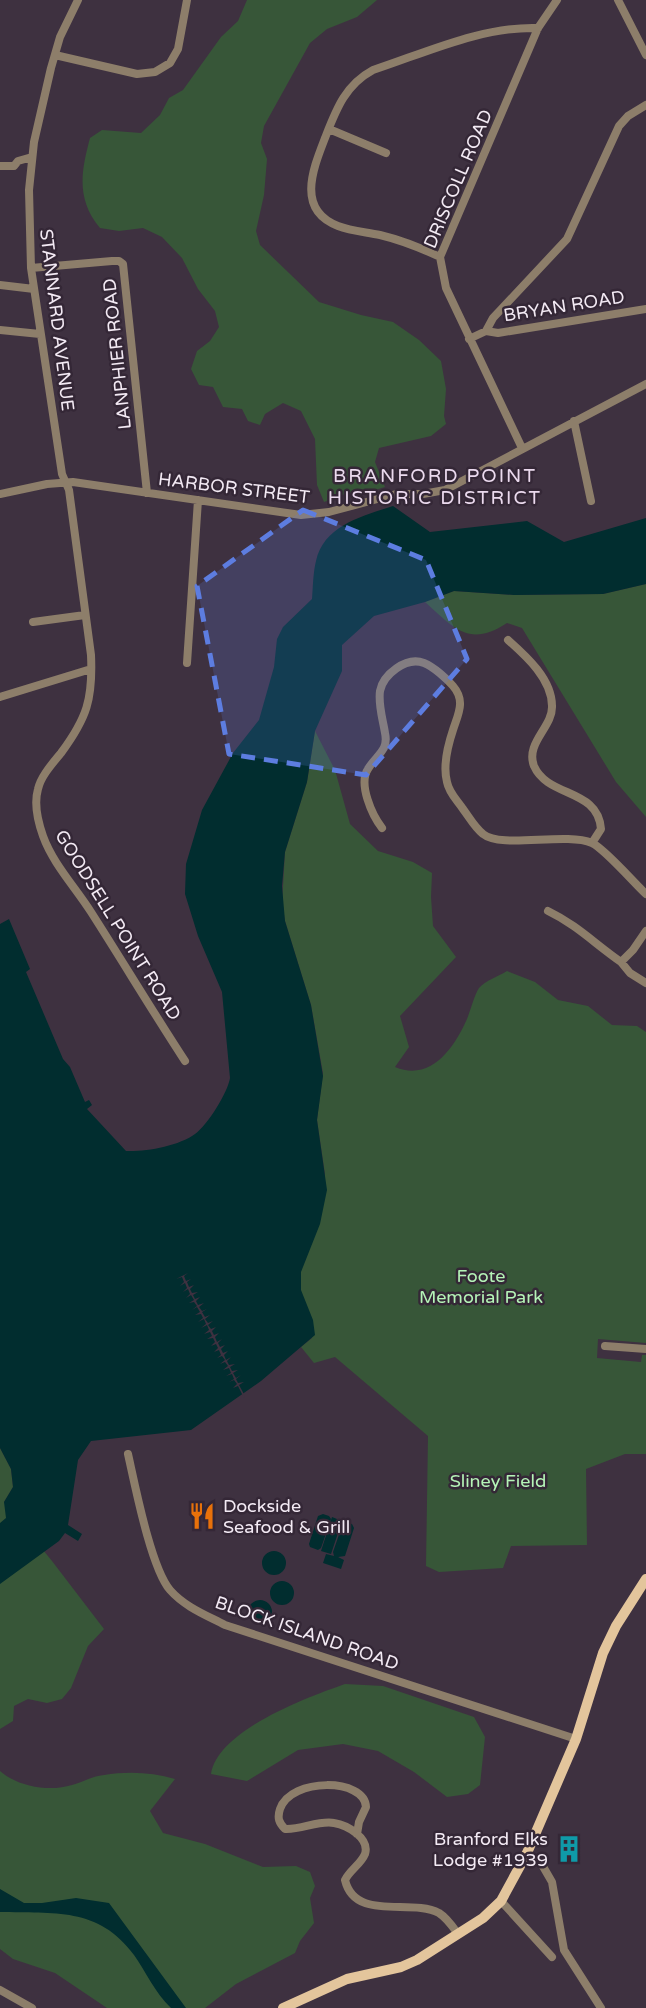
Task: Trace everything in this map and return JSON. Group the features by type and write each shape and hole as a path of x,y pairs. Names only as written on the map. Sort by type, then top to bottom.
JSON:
{"main road":[{"path":"283,2008 347,1979 417,1960 483,1918 501,1901 527,1853 576,1739 603,1653 621,1617 646,1579"}],"street":[{"name":"STANNARD AVENUE","path":"65,482 40,334 28,220 32,158 55,55 68,18 78,0"},
{"path":"55,55 137,74 155,72 170,63 178,49 187,0"},
{"name":"DRISCOLL ROAD","path":"522,448 446,288 440,257 538,28 557,0"},
{"path":"618,0 646,55"},
{"path":"440,257 398,240 338,226 321,215 311,198 310,187 329,129 349,87 359,77 373,70 488,34 538,28"},
{"path":"469,339 486,331 493,318 567,239 619,125 646,105"},
{"path":"329,129 386,153"},
{"path":"14,166 18,161 32,158"},
{"path":"0,166 14,166 30,171"},
{"name":"LANPHIER ROAD","path":"31,268 112,261 123,264 147,493"},
{"path":"0,285 34,289"},
{"name":"BRYAN ROAD","path":"486,331 498,333 646,309"},
{"path":"0,330 40,334"},
{"name":"HARBOR STREET","path":"0,494 65,482 290,514 329,512 397,494 423,494 445,490 646,384"},
{"path":"574,421 591,501"},
{"name":"GOODSELL POINT ROAD","path":"65,482 69,490 92,681 85,718 38,788 36,797 39,824 49,850 185,1061"},
{"path":"187,663 198,500"},
{"path":"33,622 85,615"},
{"path":"508,640 537,671 551,696 551,713 533,749 534,764 549,782 596,810 601,829 592,843"},
{"path":"382,828 373,816 366,782 366,771 385,750 386,738 379,699 381,689 384,678 389,674 415,662 425,663 447,680 459,696 461,712 453,731 445,771 447,784 450,792 483,834 493,839 523,841 546,838 592,843 646,894"},
{"path":"0,697 92,669"},
{"path":"548,911 574,924 621,962 630,973 646,982"},
{"path":"621,962 646,931"},
{"path":"605,1346 646,1349"},
{"name":"BLOCK ISLAND ROAD","path":"128,1454 145,1528 162,1575 168,1588 197,1611 225,1625 576,1739"},
{"path":"356,1834 366,1807 364,1796 358,1791 312,1785 291,1794 281,1805 278,1815 285,1829 297,1830 334,1823 362,1838 366,1845 365,1852 345,1880 348,1890 356,1899 375,1906 422,1908 437,1913 448,1920 455,1936"},
{"path":"527,1853 541,1863 552,1882 564,1950 601,2008"},
{"path":"501,1901 552,1956"},
{"path":"0,1990 32,2008"}],"highlighted area":[{"path":"303,510 426,560 467,659 366,775 229,754 197,586"}],"green space":[{"path":"247,0 377,0 357,17 327,29 310,43 264,126 261,143 267,159 264,195 256,231 260,245 319,302 393,322 419,340 441,361 446,389 446,424 431,436 379,448 375,462 385,487 362,494 348,493 324,502 317,485 315,439 301,411 283,403 265,414 260,425 248,421 242,409 223,407 213,387 199,385 191,369 197,351 210,341 219,327 215,311 198,289 182,258 162,237 143,228 119,231 100,228 92,217 84,196 84,162 90,138 102,130 141,133 160,115 169,98 183,90 221,37 238,21"},
{"path":"646,584 646,817 616,782 522,628 507,623 482,634 463,632 425,602 454,591 514,595 603,594"},
{"path":"315,731 335,770 350,824 378,851 413,862 432,873 433,926 456,957 400,1016 409,1047 395,1067 420,1070 440,1060 462,1030 479,988 507,971 535,982 558,1000 588,1006 612,1025 637,1026 646,1032 646,1343 598,1339 597,1358 641,1362 642,1355 646,1355 646,1454 625,1454 586,1469 587,1545 511,1546 503,1568 439,1572 426,1566 428,1436 335,1357 314,1363 301,1347 312,1338 287,1255 325,1174 317,1120 323,1073 311,1005 282,904 285,852 307,782"},
{"path":"0,1448 11,1469 13,1487 4,1502 104,1629 88,1646 71,1688 62,1699 47,1703 28,1699 14,1706 13,1721 0,1729"},
{"path":"345,1684 383,1686 474,1717 485,1737 480,1785 468,1794 447,1797 414,1772 378,1751 343,1744 298,1750 247,1781 211,1774 217,1758 247,1730 309,1697"},
{"path":"0,1771 16,1781 44,1788 63,1787 96,1777 122,1773 175,1779 150,1811 163,1833 205,1844 263,1867 296,1866 310,1872 315,1886 310,1898 314,1923 300,1941 295,1953 236,1984 205,2008 107,2008 55,1973 13,1959 0,1949"}],"shaded area":[{"path":"393,506 430,532 527,521 564,542 646,518 646,584 603,594 514,595 454,591 374,616 342,645 342,671 315,731 307,782 285,852 282,886 285,921 311,1005 323,1076 317,1120 327,1190 320,1224 301,1272 301,1290 313,1320 315,1335 261,1381 191,1430 91,1441 78,1460 68,1525 82,1534 78,1541 65,1533 59,1541 0,1584 0,1523 6,1518 4,1502 13,1487 11,1469 0,1448 0,924 9,919 30,969 26,972 63,1059 70,1067 85,1102 89,1100 92,1105 87,1109 126,1151 171,1145 200,1130 221,1100 230,1078 222,992 198,936 185,894 186,864 202,810 233,753 259,720 274,667 277,639 283,627 312,599 315,566 320,549 336,530 346,524"},
{"path":"323,1514 331,1519 318,1550 309,1544 318,1516"},
{"path":"332,1517 342,1521 331,1554 321,1551"},
{"path":"346,1522 354,1528 345,1556 338,1557 344,1560 341,1569 323,1563 326,1554 334,1556 343,1523"},
{"path":"274,1551 285,1558 286,1563 279,1574 274,1575 263,1568 262,1563 269,1552"},
{"path":"282,1581 291,1584 294,1593 291,1602 282,1605 273,1602 270,1593 273,1584"},
{"path":"260,1600 269,1603 272,1612 269,1621 260,1624 251,1621 248,1612 251,1603"},
{"path":"0,1889 24,1903 76,1898 109,1903 186,2008 171,2008 155,1989 134,1955 120,1939 105,1928 74,1916 0,1912"}],"pier":[{"path":"188,1273 184,1276 186,1281 191,1279 187,1282 189,1287 194,1285 190,1289 192,1293 198,1292 193,1295 195,1299 200,1297 196,1301 198,1305 204,1303 199,1307 202,1311 207,1309 202,1312 205,1317 210,1315 205,1319 208,1323 213,1321 208,1325 211,1329 216,1327 212,1331 214,1335 219,1333 215,1337 217,1342 222,1339 218,1343 220,1347 225,1345 221,1349 223,1353 228,1351 224,1355 226,1360 231,1357 227,1361 229,1365 235,1364 230,1367 232,1371 238,1370 233,1373 236,1378 241,1375 236,1379 238,1383 244,1382 239,1385 244,1398 238,1386 233,1388 237,1384 234,1380 229,1382 234,1379 232,1374 226,1376 231,1373 229,1368 223,1370 228,1366 225,1362 220,1364 225,1360 222,1356 217,1358 221,1355 219,1350 214,1352 218,1348 216,1344 211,1346 215,1342 213,1338 207,1339 212,1336 210,1332 204,1334 209,1330 207,1325 201,1328 206,1324 204,1319 198,1322 203,1318 201,1314 195,1315 200,1312 197,1307 192,1310 197,1306 194,1302 189,1303 194,1300 191,1295 186,1298 190,1294 188,1289 183,1292 187,1288 185,1283 180,1286 184,1282 182,1277 176,1279"}],"place":[{"name":"Dockside Seafood & Grill","path":"202,1516"},
{"name":"Branford Elks Lodge #1939","path":"569,1849"}],"district":[{"name":"BRANFORD POINT HISTORIC DISTRICT","path":"435,487"}],"park label":[{"name":"Foote Memorial Park","path":"481,1286"},
{"name":"Sliney Field","path":"498,1481"}]}
